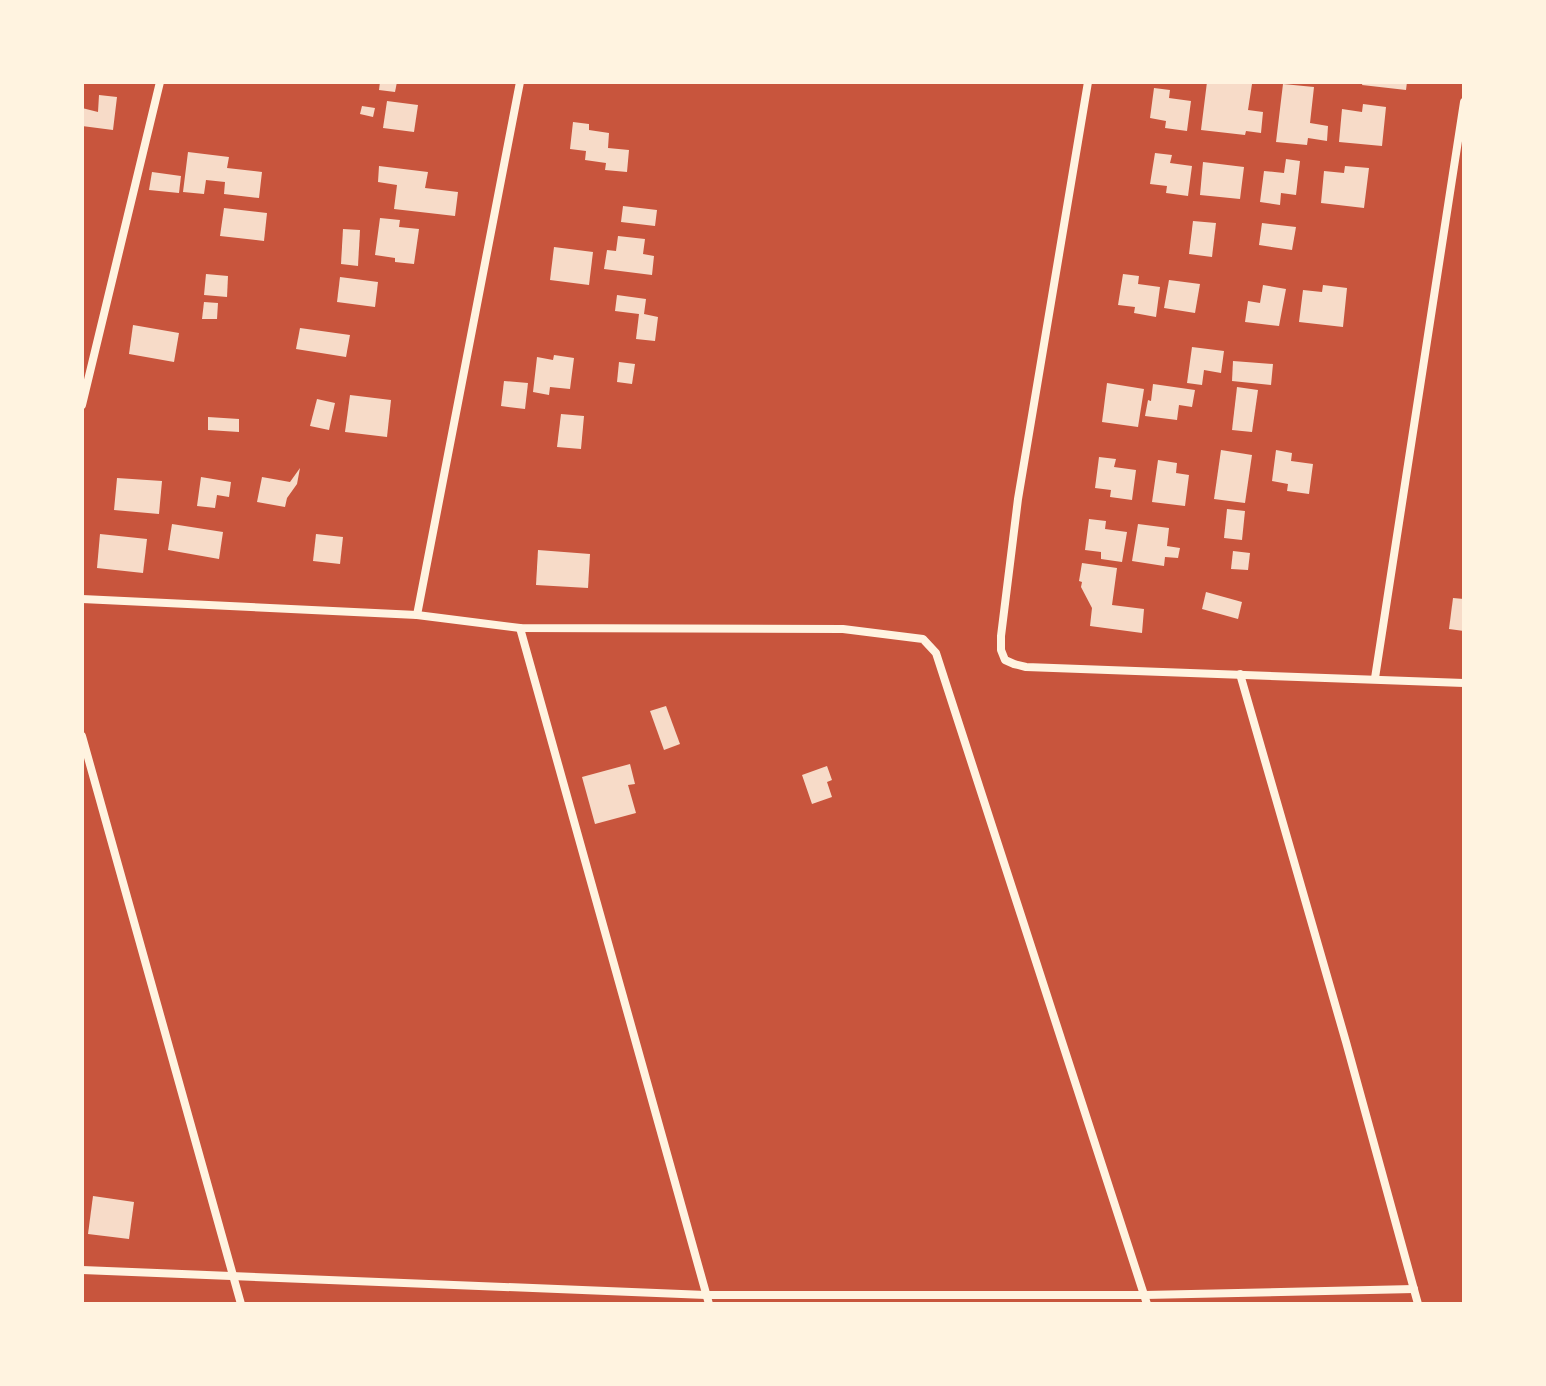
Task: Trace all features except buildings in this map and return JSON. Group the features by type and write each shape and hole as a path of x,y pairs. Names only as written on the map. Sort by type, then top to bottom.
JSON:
{"street":[{"path":"82,405 160,82"},
{"path":"417,615 520,82"},
{"path":"1088,82 1018,499 1002,624 1001,650 1005,660 1026,667 1464,683"},
{"path":"1375,678 1464,102"},
{"path":"82,599 417,615 520,628 843,629 923,639 936,653 1146,1300"},
{"path":"520,628 708,1299"},
{"path":"1240,674 1418,1304"},
{"path":"82,736 241,1304"},
{"path":"82,1270 708,1299 1146,1300 1414,1289"}]}
